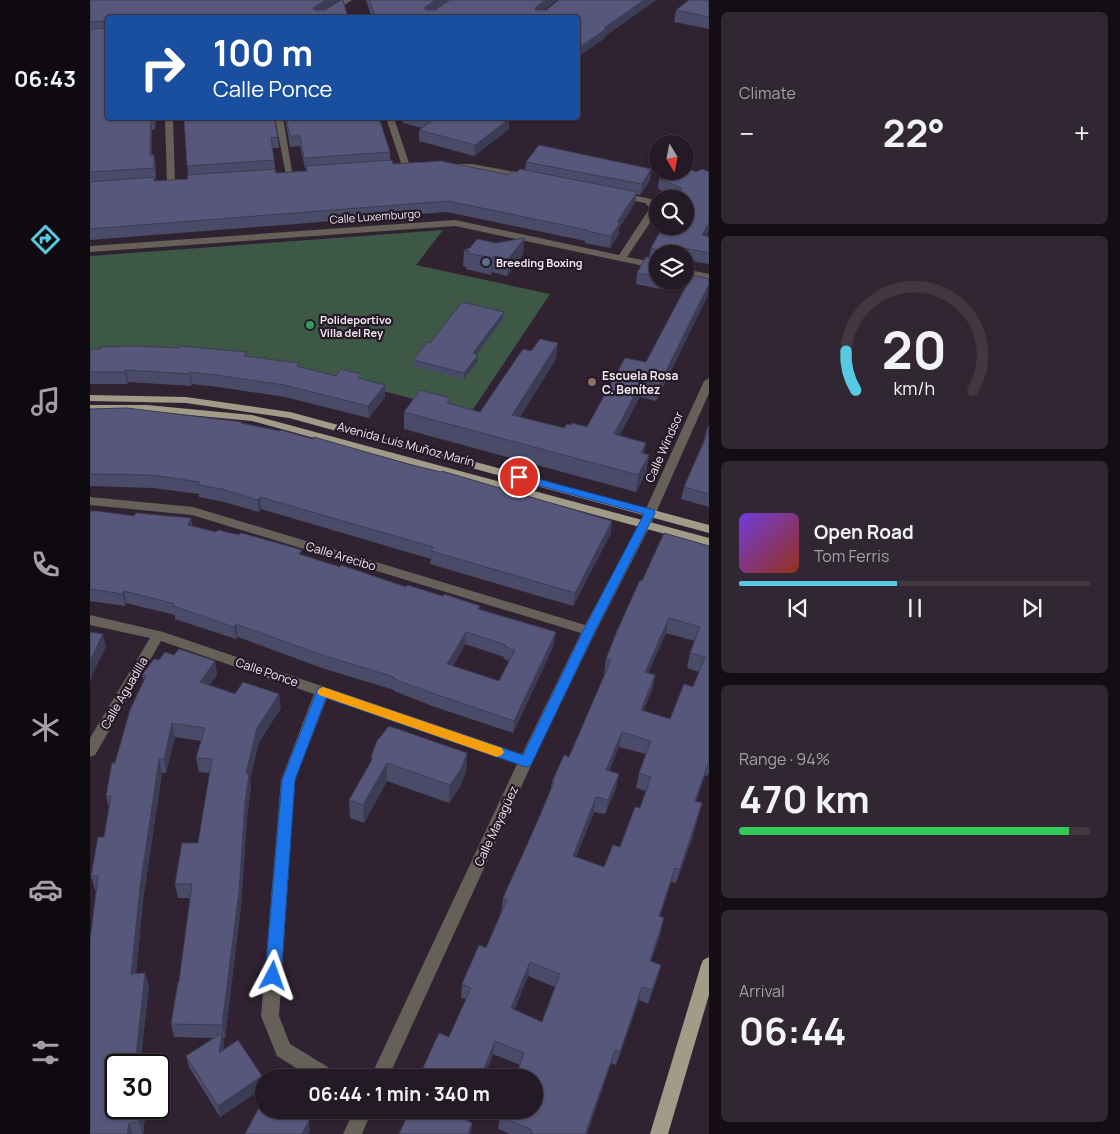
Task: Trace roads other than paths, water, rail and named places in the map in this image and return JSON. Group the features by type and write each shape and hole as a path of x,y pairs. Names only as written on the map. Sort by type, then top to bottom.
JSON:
{"main road":[{"name":"Avenida Luis Muñoz Marín","path":"90,398 186,400 290,415 647,518 709,542"},
{"name":"Avenida Luis Muñoz Marín","path":"90,408 146,408 252,418 647,518 709,529"},
{"path":"659,1134 709,965"}],"street":[{"path":"323,15 349,0"},
{"path":"169,120 167,183 181,182"},
{"path":"279,120 290,175"},
{"path":"391,120 406,166"},
{"path":"396,167 416,166"},
{"path":"435,166 472,166 538,179"},
{"path":"280,175 300,174"},
{"path":"612,194 648,201 655,208 622,258"},
{"name":"Calle Luxemburgo","path":"90,248 434,222 455,224 649,264"},
{"path":"694,274 709,277"},
{"name":"Calle Windsor","path":"647,518 709,381"},
{"name":"Calle Arecibo","path":"90,501 105,500 193,511 589,631"},
{"name":"Calle Mayagüez","path":"382,1069 526,761 589,631 647,518"},
{"name":"Calle Ponce","path":"90,620 158,635 526,761"},
{"name":"Calle Aguadilla","path":"90,751 158,635"},
{"path":"315,1069 283,1050 270,1016 288,780 322,692"},
{"path":"352,1134 359,1119"}],"place":[{"name":"Breeding Boxing","path":"486,262"},
{"name":"Polideportivo Villa del Rey","path":"310,325"},
{"name":"Escuela Rosa C. Benítez","path":"592,382"}]}
